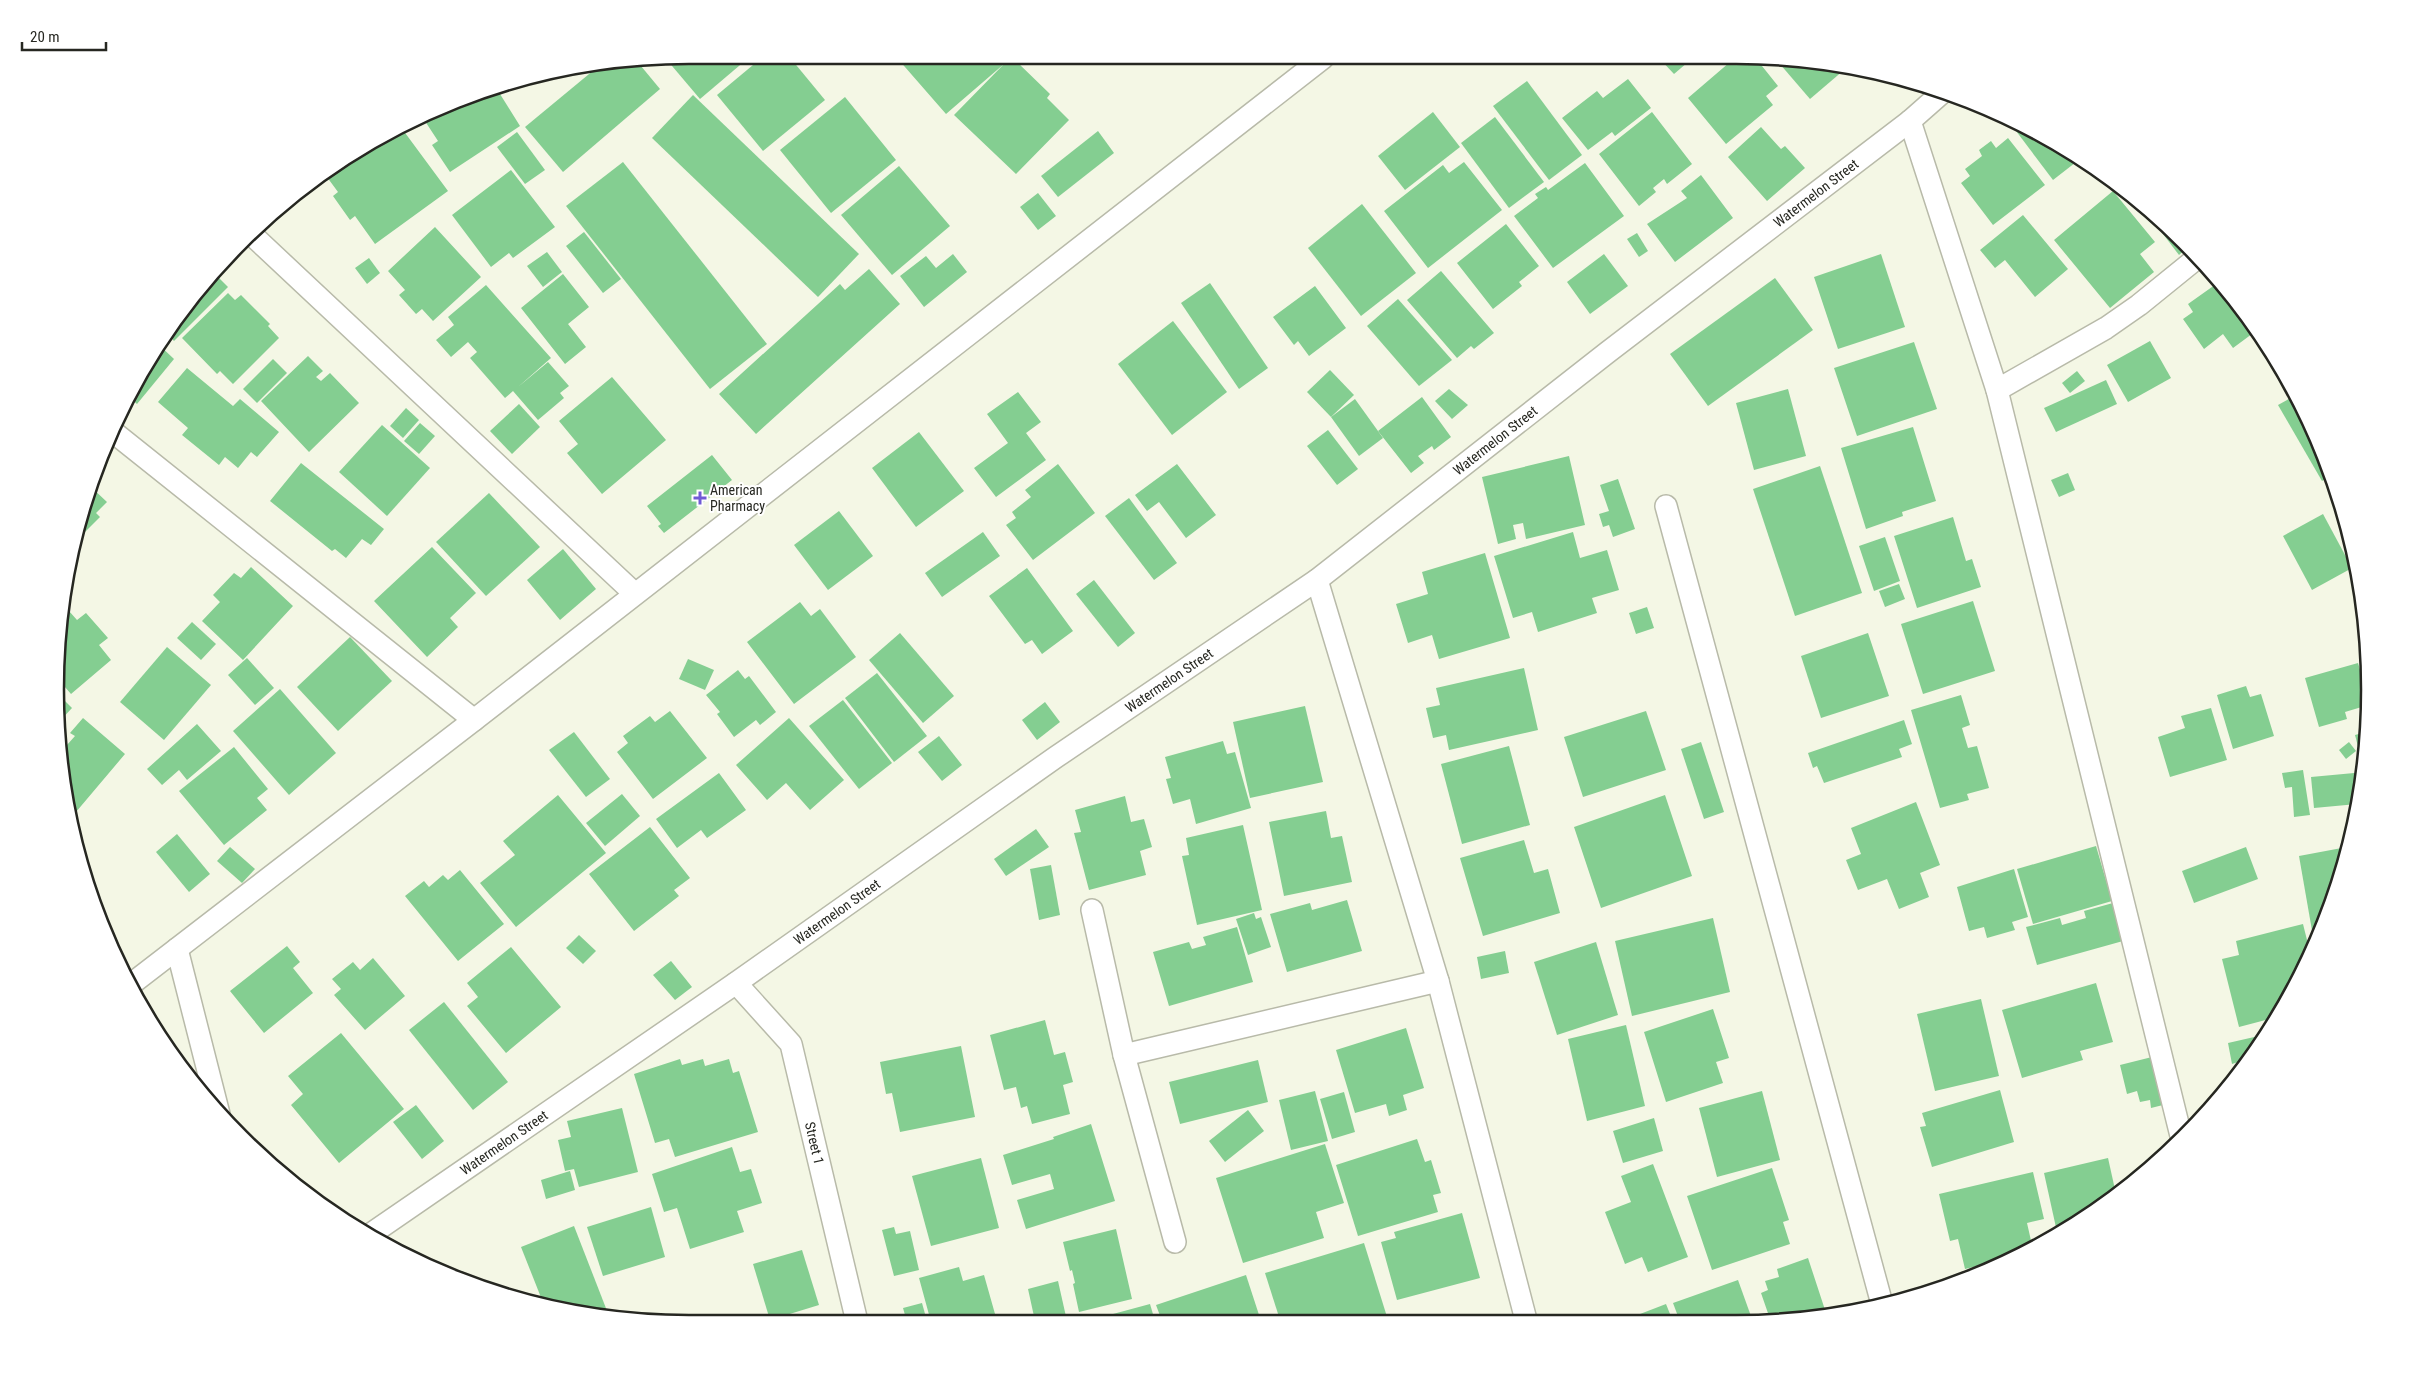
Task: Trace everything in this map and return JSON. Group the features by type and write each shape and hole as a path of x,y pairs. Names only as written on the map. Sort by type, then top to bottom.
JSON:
{"street":[{"path":"136,980 474,720 634,593 1315,64"},
{"name":"Watermelon Street","path":"376,1230 736,983 1056,757 1317,580 1608,352 1910,121 1937,97"},
{"path":"1910,121 1997,390 2180,1130"},
{"path":"256,239 634,593"},
{"path":"1997,390 2106,328 2192,262"},
{"path":"118,435 474,720"},
{"path":"1666,506 1880,1298"},
{"path":"1317,580 1438,981 1523,1315"},
{"path":"1092,910 1124,1055 1175,1242"},
{"path":"177,949 215,1097"},
{"path":"1124,1055 1438,981"},
{"name":"Street 1","path":"736,983 791,1044 855,1315"}],"building":[{"path":"671,64 741,64 700,99"},
{"path":"754,64 795,64 825,100 763,151 717,95"},
{"path":"902,64 1004,64 946,114"},
{"path":"1004,64 1019,64 1050,94 1047,98 1069,120 1016,174 954,115"},
{"path":"1665,64 1686,64 1674,74"},
{"path":"1728,64 1761,65 1778,86 1766,96 1773,105 1726,144 1688,98"},
{"path":"641,66 660,89 563,172 525,127 592,72"},
{"path":"1781,66 1840,73 1810,99"},
{"path":"1628,79 1651,108 1615,136 1612,132 1588,150 1562,118 1597,91 1603,98"},
{"path":"1527,81 1582,155 1549,180 1493,106"},
{"path":"500,93 520,126 450,172 432,145 438,141 426,122 450,111"},
{"path":"693,95 859,254 818,297 652,138"},
{"path":"845,97 896,160 831,213 780,150"},
{"path":"1433,112 1460,147 1405,190 1378,156"},
{"path":"1652,112 1692,164 1667,184 1664,179 1653,188 1656,192 1639,206 1599,154"},
{"path":"1495,117 1544,182 1509,208 1461,143"},
{"path":"1761,127 1781,149 1785,146 1805,168 1767,201 1728,157"},
{"path":"2015,130 2074,164 2053,180"},
{"path":"1098,131 1114,153 1058,197 1041,176"},
{"path":"517,132 545,170 525,184 497,147"},
{"path":"405,133 448,191 375,244 355,216 350,220 333,196 338,192 328,179"},
{"path":"2008,138 2045,185 1993,225 1961,183 1970,176 1965,169 1982,156 1979,150 1991,141 1996,148"},
{"path":"623,162 767,344 710,389 566,206"},
{"path":"1464,162 1502,210 1428,268 1384,211 1443,165 1449,173"},
{"path":"1585,163 1624,216 1553,268 1514,216 1538,198 1535,194 1546,187 1548,190"},
{"path":"899,166 950,226 892,275 841,215"},
{"path":"511,170 555,227 513,258 509,253 491,267 452,215"},
{"path":"1701,175 1733,218 1675,262 1647,224 1687,198 1681,191"},
{"path":"2113,191 2155,242 2140,254 2154,272 2110,308 2054,240"},
{"path":"1038,193 1056,216 1038,230 1020,207"},
{"path":"1362,204 1416,273 1361,316 1308,248"},
{"path":"2023,215 2068,269 2035,297 2005,260 1995,268 1980,250"},
{"path":"1506,224 1539,266 1519,282 1522,286 1493,309 1457,263"},
{"path":"435,227 481,277 433,321 422,309 416,314 399,295 405,290 388,271"},
{"path":"2160,231 2183,252 2179,255"},
{"path":"584,232 621,279 603,293 566,246"},
{"path":"1637,233 1648,251 1639,257 1627,239"},
{"path":"547,252 562,272 543,287 527,266"},
{"path":"953,254 967,272 924,307 900,276 926,256 936,268"},
{"path":"1604,254 1628,286 1590,314 1567,282"},
{"path":"1881,254 1905,327 1838,349 1814,277"},
{"path":"369,258 380,273 367,284 355,268"},
{"path":"869,269 900,304 756,434 719,394 840,284 845,290"},
{"path":"1441,271 1494,333 1474,349 1471,346 1457,358 1407,300"},
{"path":"563,274 589,307 568,324 586,347 565,364 521,308"},
{"path":"219,278 228,287 174,341 172,338"},
{"path":"1775,278 1813,330 1708,406 1670,354"},
{"path":"1210,283 1268,368 1239,389 1181,303"},
{"path":"486,285 551,358 518,387 548,362 569,386 560,393 564,398 538,420 513,391 505,398 470,358 477,352 468,342 451,357 436,340 454,325 448,317"},
{"path":"1315,286 1346,328 1309,356 1298,341 1294,345 1273,317"},
{"path":"2213,286 2251,335 2233,348 2223,334 2204,349 2183,319 2193,312 2188,304"},
{"path":"228,293 235,300 241,295 270,324 268,326 279,338 233,384 220,371 217,374 182,338"},
{"path":"1398,299 1452,360 1419,386 1367,326"},
{"path":"1173,321 1227,392 1172,435 1118,364"},
{"path":"2150,341 2171,378 2128,402 2107,365"},
{"path":"1914,342 1937,409 1857,436 1834,368"},
{"path":"164,350 174,359 137,404 134,402"},
{"path":"308,356 323,371 316,377 321,381 330,373 359,403 309,452 261,401"},
{"path":"273,359 287,373 257,403 243,389"},
{"path":"187,368 233,406 240,399 279,432 257,457 251,452 238,468 225,457 219,465 182,435 188,428 158,402"},
{"path":"1330,370 1354,395 1331,417 1307,392"},
{"path":"2077,371 2085,381 2070,393 2062,383"},
{"path":"612,377 666,440 602,494 567,453 578,444 559,421"},
{"path":"2106,380 2117,404 2056,432 2044,408"},
{"path":"1449,389 1468,405 1452,419 1435,401"},
{"path":"1788,389 1806,456 1754,470 1736,403"},
{"path":"1018,392 1041,422 1026,433 1046,460 996,497 974,468 1008,443 987,414"},
{"path":"1422,397 1451,437 1434,450 1432,446 1418,456 1424,463 1411,473 1378,431"},
{"path":"1355,399 1383,438 1359,456 1331,417"},
{"path":"2289,399 2314,450 2325,479 2322,481 2278,405"},
{"path":"519,404 540,427 512,454 490,431"},
{"path":"406,408 419,420 403,438 390,426"},
{"path":"420,423 435,436 419,454 404,441"},
{"path":"382,425 430,468 387,516 339,472"},
{"path":"1913,427 1936,501 1902,512 1903,516 1866,529 1841,448"},
{"path":"1328,430 1358,469 1337,485 1307,446"},
{"path":"919,432 964,491 916,527 872,468"},
{"path":"712,455 732,480 664,533 658,526 661,524 647,506"},
{"path":"1569,456 1585,525 1526,539 1523,523 1513,525 1516,539 1498,544 1482,477"},
{"path":"301,463 384,529 371,545 362,539 346,558 335,549 332,551 270,501"},
{"path":"1058,464 1095,513 1033,560 1006,525 1016,518 1012,512 1031,497 1025,490"},
{"path":"1177,464 1216,515 1186,538 1159,502 1147,511 1135,495"},
{"path":"1820,466 1862,593 1795,616 1753,489"},
{"path":"2068,473 2075,490 2059,497 2051,480"},
{"path":"1618,479 1635,529 1613,537 1609,525 1603,527 1599,514 1609,511 1600,485"},
{"path":"96,492 107,502 96,513 100,517 84,533"},
{"path":"489,493 540,547 486,596 436,542"},
{"path":"1129,498 1177,563 1154,580 1105,516"},
{"path":"839,511 873,556 828,590 794,545"},
{"path":"2323,514 2347,559 2349,569 2312,590 2283,536"},
{"path":"1953,517 1966,561 1972,559 1981,587 1917,608 1894,536"},
{"path":"983,532 1000,556 942,597 925,573"},
{"path":"1573,532 1580,558 1607,550 1619,590 1592,598 1597,613 1538,632 1532,612 1513,618 1494,556"},
{"path":"1885,537 1900,581 1874,591 1859,546"},
{"path":"432,547 476,593 450,618 458,627 427,657 374,601"},
{"path":"563,549 596,589 560,620 527,580"},
{"path":"1485,553 1510,638 1439,659 1432,635 1408,643 1396,604 1428,594 1422,572"},
{"path":"251,567 293,606 243,660 202,621 220,602 213,595 234,573 241,578"},
{"path":"1027,568 1073,631 1042,654 1032,640 1025,644 989,596"},
{"path":"1094,580 1135,633 1118,647 1076,594"},
{"path":"1899,584 1905,599 1885,607 1879,591"},
{"path":"1973,601 1995,671 1923,694 1901,624"},
{"path":"800,602 811,616 820,609 856,657 794,704 747,642"},
{"path":"1647,607 1654,628 1636,634 1629,613"},
{"path":"69,611 77,620 86,613 108,638 99,645 111,660 71,694 64,686"},
{"path":"192,622 216,644 201,660 177,638"},
{"path":"900,633 954,696 923,723 869,660"},
{"path":"1868,633 1889,696 1821,718 1801,656"},
{"path":"350,637 392,681 338,731 297,687"},
{"path":"167,647 211,685 164,740 120,702"},
{"path":"247,658 274,688 255,705 228,675"},
{"path":"688,659 714,670 705,690 679,679"},
{"path":"2358,663 2361,671 2361,707 2345,712 2347,719 2319,727 2305,678"},
{"path":"1524,668 1538,730 1449,750 1446,735 1433,738 1426,708 1440,705 1436,688"},
{"path":"738,670 745,679 749,676 776,712 760,725 756,720 734,737 717,714 720,712 706,695"},
{"path":"877,673 927,736 894,762 845,698"},
{"path":"2246,686 2250,697 2261,694 2274,736 2233,749 2217,695"},
{"path":"280,689 336,753 289,795 233,731"},
{"path":"1961,695 1970,725 1962,728 1968,748 1977,746 1989,788 1967,794 1969,800 1940,808 1911,710"},
{"path":"64,700 72,708 65,716"},
{"path":"843,700 892,763 859,789 809,726"},
{"path":"1045,702 1060,722 1037,740 1022,720"},
{"path":"1305,706 1323,782 1250,798 1233,722"},
{"path":"2211,708 2227,760 2170,777 2158,737 2185,728 2181,716"},
{"path":"670,711 707,758 653,799 617,752 628,743 623,736 650,716 655,722"},
{"path":"1646,711 1666,770 1583,797 1564,737"},
{"path":"83,718 125,754 76,812 67,746 75,736 70,733"},
{"path":"789,718 844,780 810,810 786,783 767,800 736,765"},
{"path":"1904,720 1912,744 1899,749 1902,757 1824,783 1817,766 1813,768 1808,753"},
{"path":"197,724 221,751 187,780 179,770 162,785 147,769"},
{"path":"574,732 610,779 586,797 549,750"},
{"path":"2360,734 2358,748 2355,735"},
{"path":"939,736 962,765 942,781 918,752"},
{"path":"1223,741 1227,754 1235,752 1251,808 1196,824 1190,799 1173,804 1166,779 1171,778 1165,757"},
{"path":"1701,742 1724,812 1704,819 1681,749"},
{"path":"2349,742 2356,751 2346,759 2339,750"},
{"path":"1509,746 1530,825 1462,844 1441,764"},
{"path":"234,747 268,789 257,798 267,810 224,845 179,791"},
{"path":"2303,770 2310,815 2294,817 2292,787 2285,788 2282,773"},
{"path":"719,773 746,810 707,838 701,830 677,848 656,819"},
{"path":"2356,773 2350,805 2314,808 2311,777"},
{"path":"622,794 640,816 605,846 586,823"},
{"path":"558,795 606,853 516,927 480,883 515,855 503,841"},
{"path":"1665,795 1692,876 1601,908 1574,827"},
{"path":"1125,796 1131,822 1144,819 1152,847 1140,851 1146,875 1089,890 1074,833 1081,832 1075,810"},
{"path":"1916,802 1940,865 1920,873 1929,897 1899,909 1887,879 1858,890 1846,860 1861,854 1851,828"},
{"path":"1326,811 1331,838 1342,836 1352,882 1284,896 1269,822"},
{"path":"1243,825 1262,910 1197,925 1182,856 1189,855 1186,838"},
{"path":"650,827 690,878 674,890 679,896 634,931 589,874"},
{"path":"1036,829 1049,847 1006,876 994,859"},
{"path":"177,834 210,874 189,892 156,852"},
{"path":"1524,840 1534,873 1548,869 1560,913 1483,936 1460,858"},
{"path":"2096,846 2112,901 2033,924 2017,869"},
{"path":"230,847 255,869 242,883 217,861"},
{"path":"2246,847 2258,879 2194,903 2182,871"},
{"path":"2341,848 2328,891 2312,933 2299,856"},
{"path":"1051,865 1060,915 1039,920 1030,869"},
{"path":"2014,869 2028,917 2012,922 2015,930 1987,938 1984,927 1969,931 1957,887"},
{"path":"460,870 504,924 458,961 405,896 424,881 429,887 443,875 448,880"},
{"path":"1347,900 1362,951 1287,972 1270,914 1310,903 1312,910"},
{"path":"2113,903 2123,941 2037,965 2026,927 2060,918 2062,925 2086,918 2084,911"},
{"path":"1254,913 1256,919 1261,917 1271,947 1248,955 1236,919"},
{"path":"1713,918 1730,992 1632,1016 1615,941"},
{"path":"2303,924 2308,943 2297,966 2266,1020 2239,1027 2222,959 2239,955 2236,941"},
{"path":"1237,927 1253,982 1169,1006 1153,952 1189,942 1192,949 1206,945 1203,937"},
{"path":"579,935 596,951 583,964 566,948"},
{"path":"1596,942 1618,1015 1557,1035 1534,962"},
{"path":"287,946 300,962 293,968 313,993 264,1033 230,991"},
{"path":"511,947 561,1007 506,1053 467,1006 478,997 467,983"},
{"path":"1505,951 1509,973 1481,979 1477,957"},
{"path":"373,958 405,996 365,1030 334,995 341,989 332,979 353,962 360,970"},
{"path":"671,961 692,987 675,1000 653,975"},
{"path":"2096,983 2113,1042 2080,1051 2083,1060 2022,1078 2002,1010"},
{"path":"1981,999 1999,1076 1935,1091 1917,1014"},
{"path":"444,1002 508,1082 473,1110 409,1030"},
{"path":"1713,1009 1729,1058 1716,1062 1723,1083 1666,1102 1644,1032"},
{"path":"1045,1020 1054,1055 1065,1052 1073,1082 1063,1085 1070,1114 1032,1124 1027,1106 1021,1108 1016,1087 1004,1090 990,1035"},
{"path":"1626,1025 1645,1106 1587,1121 1568,1039"},
{"path":"1406,1028 1424,1088 1403,1095 1407,1110 1389,1116 1386,1104 1355,1113 1336,1050"},
{"path":"341,1033 404,1109 339,1163 291,1105 303,1094 288,1076"},
{"path":"2256,1037 2238,1062 2232,1064 2228,1043"},
{"path":"961,1046 975,1117 900,1132 892,1093 886,1094 880,1062"},
{"path":"2152,1057 2163,1105 2151,1108 2150,1100 2140,1102 2137,1091 2127,1094 2120,1065"},
{"path":"680,1059 682,1065 703,1059 705,1066 729,1059 733,1073 739,1071 758,1132 675,1157 669,1139 655,1143 634,1074"},
{"path":"1258,1060 1268,1102 1180,1124 1169,1082"},
{"path":"2000,1090 2014,1142 1932,1167 1920,1127 1926,1126 1922,1113"},
{"path":"1315,1091 1328,1141 1291,1150 1279,1100"},
{"path":"1762,1091 1780,1160 1717,1177 1699,1108"},
{"path":"1344,1092 1355,1132 1332,1139 1320,1099"},
{"path":"416,1105 444,1141 422,1159 393,1122"},
{"path":"622,1108 638,1172 579,1187 574,1169 565,1171 558,1140 571,1137 567,1121"},
{"path":"1248,1110 1264,1131 1225,1162 1209,1141"},
{"path":"1654,1118 1663,1151 1623,1163 1613,1131"},
{"path":"1091,1124 1115,1201 1026,1229 1017,1200 1054,1189 1050,1174 1012,1185 1003,1155 1054,1139 1053,1137"},
{"path":"1417,1139 1425,1162 1431,1160 1441,1193 1433,1195 1438,1212 1358,1236 1336,1165"},
{"path":"1325,1144 1344,1203 1316,1212 1324,1238 1243,1263 1216,1178"},
{"path":"732,1147 740,1172 751,1169 762,1203 737,1211 744,1232 690,1249 677,1208 664,1212 652,1174"},
{"path":"981,1158 999,1228 931,1246 912,1176"},
{"path":"2108,1158 2114,1187 2083,1210 2056,1226 2044,1173"},
{"path":"1653,1164 1688,1257 1648,1272 1642,1257 1625,1264 1605,1212 1631,1202 1621,1176"},
{"path":"1772,1168 1789,1220 1783,1222 1790,1244 1712,1270 1687,1196"},
{"path":"570,1171 575,1190 546,1199 541,1180"},
{"path":"2033,1172 2044,1219 2027,1223 2031,1240 1981,1265 1965,1269 1958,1239 1950,1241 1939,1194"},
{"path":"651,1207 665,1257 603,1276 587,1227"},
{"path":"1462,1213 1480,1278 1397,1300 1381,1242 1396,1238 1394,1232"},
{"path":"574,1226 607,1310 541,1297 521,1247"},
{"path":"894,1227 896,1234 910,1231 919,1270 894,1276 882,1230"},
{"path":"1116,1229 1132,1299 1079,1312 1073,1284 1075,1283 1063,1242"},
{"path":"1364,1243 1386,1315 1278,1315 1265,1273"},
{"path":"802,1250 819,1305 786,1315 768,1315 753,1264"},
{"path":"1808,1258 1825,1309 1768,1314 1761,1293 1768,1290 1765,1281 1779,1277 1777,1269"},
{"path":"959,1267 963,1281 984,1275 995,1315 929,1315 919,1278"},
{"path":"1246,1275 1259,1315 1160,1315 1156,1305"},
{"path":"1738,1280 1750,1315 1678,1315 1673,1303"},
{"path":"1058,1281 1066,1315 1034,1315 1028,1289"},
{"path":"922,1303 925,1315 905,1315 903,1308"},
{"path":"1150,1304 1153,1315 1113,1315"},
{"path":"1666,1304 1670,1315 1637,1315"}],"place":[{"name":"American Pharmacy","path":"700,498"}]}
